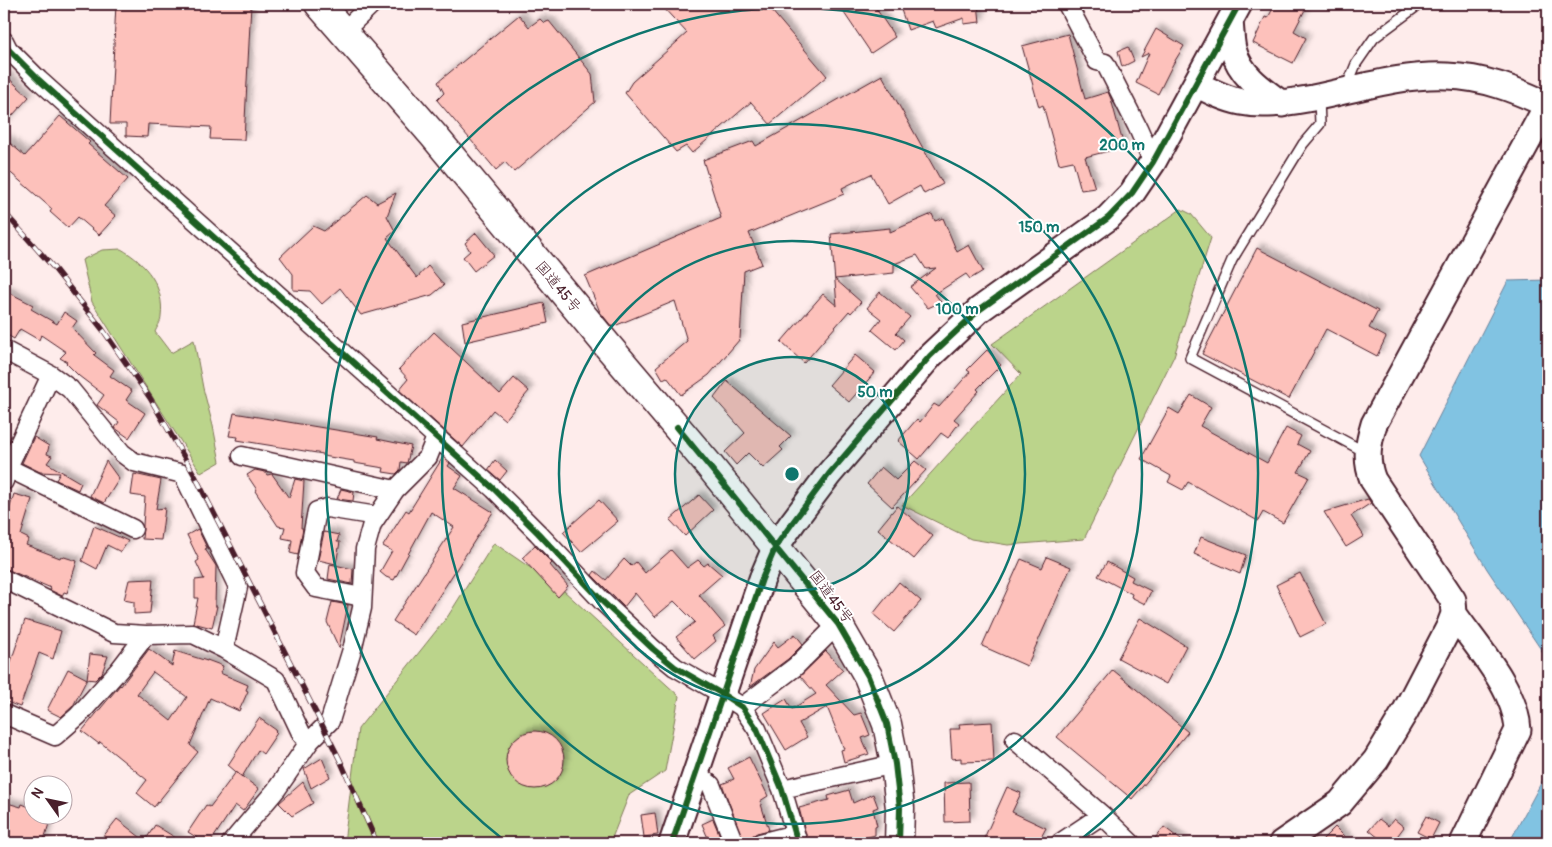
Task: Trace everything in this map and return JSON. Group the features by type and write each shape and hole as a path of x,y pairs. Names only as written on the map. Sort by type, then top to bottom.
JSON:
{"highway":[{"name":"国道45号","path":"319,4 434,136 776,546 838,624 868,676 887,724 895,764 900,808 899,843"}],"street":[{"path":"343,32 372,4"},
{"path":"1068,4 1097,62 1105,63 1153,162"},
{"path":"672,843 696,772 732,700 762,579 776,546 829,474 930,356 979,310 1108,218 1132,192 1153,162 1234,12"},
{"path":"1234,12 1234,49 1244,71 1256,86 1282,104"},
{"path":"4,41 8,49 39,80 494,488 602,602 652,648 675,667 732,700 757,729 782,789 796,838 760,843"},
{"path":"1196,84 1241,102 1272,105 1418,77 1447,76 1478,78 1518,91 1548,105 1374,424 1369,438 1368,468 1373,480 1453,600 1454,614 1445,635 1404,712 1376,760 1340,803 1282,843"},
{"path":"4,350 51,375 70,389 122,453 134,462 183,474 238,587 224,649"},
{"path":"51,375 5,471 132,529"},
{"path":"231,843 276,790 310,742 330,721 353,646 362,608 365,549 372,524 395,490 428,457 436,437"},
{"path":"242,456 395,490"},
{"path":"362,597 316,588 305,573 317,511 327,508 377,516"},
{"path":"4,579 114,633 146,635 193,634 224,649 276,680 302,735 310,742"},
{"path":"1454,614 1504,685 1518,716 1518,730 1463,843"},
{"path":"732,700 795,667 838,624"},
{"path":"4,714 55,736 78,716 119,670 146,635"},
{"path":"1015,740 1102,815 1131,843"},
{"path":"782,789 895,764"},
{"path":"696,772 710,785 734,843"},
{"path":"1060,843 1102,815"}],"lane":[{"path":"1345,91 1356,64 1374,38 1420,4"},
{"path":"1319,96 1320,124 1303,144 1232,260 1190,358 1367,453"}],"green space":[{"path":"1181,209 1191,214 1211,238 1174,356 1084,539 1008,545 971,539 902,505 1021,374 992,344"},
{"path":"121,249 146,269 157,286 160,296 161,319 155,332 171,353 194,340 220,462 201,473 92,302 82,260 102,250"},
{"path":"494,543 563,590 679,696 665,771 629,795 610,843 344,843 358,729 448,616"}],"water":[{"path":"1548,280 1548,660 1487,569 1419,456 1508,281"},
{"path":"1548,770 1548,843 1509,843"}],"building":[{"path":"116,4 251,4 244,140 210,139 211,127 148,124 147,137 126,136 126,124 110,124"},
{"path":"660,4 766,4 827,76 770,124 751,102 692,153 686,146 676,152 625,93 632,82 687,33"},
{"path":"838,4 873,4 895,37 871,53"},
{"path":"899,4 978,4 980,22 964,24 964,18 936,28 933,21 908,30"},
{"path":"1275,4 1308,4 1294,31 1306,38 1293,63 1253,43 1265,17 1268,18"},
{"path":"519,15 529,27 540,19 544,23 549,21 592,74 595,102 514,172 505,162 496,170 437,100 444,93 438,82"},
{"path":"1156,29 1184,46 1158,94 1136,83 1149,53 1141,57"},
{"path":"1068,34 1085,99 1108,92 1124,147 1085,157 1095,188 1081,190 1073,161 1059,164 1043,105 1039,107 1022,46"},
{"path":"1128,47 1134,61 1122,67 1118,51"},
{"path":"4,74 29,97 4,125"},
{"path":"882,75 943,184 924,194 920,186 888,204 871,174 842,188 844,194 749,233 762,264 744,271 740,339 709,375 681,395 667,377 663,379 656,367 687,341 675,301 612,327 600,312 585,276 721,218 703,160 753,141 756,146"},
{"path":"60,116 90,142 88,144 128,179 104,206 116,216 99,235 78,217 68,228 50,212 52,209 4,167 4,138 25,156"},
{"path":"396,193 387,216 395,231 387,238 417,278 428,266 444,285 432,295 361,315 340,288 322,304 310,291 293,290 293,274 280,257 313,226 324,231 367,195 377,203"},
{"path":"932,214 935,221 943,218 957,252 969,245 983,271 970,279 966,274 935,294 941,302 928,308 910,287 936,268 926,269 917,255 894,264 894,273 835,279 861,302 851,313 849,311 804,363 781,342 823,294 837,306 831,234 890,228 890,232"},
{"path":"476,233 494,255 474,271 463,257 470,251 465,243"},
{"path":"1257,248 1378,311 1369,328 1386,337 1377,356 1326,329 1289,399 1202,354"},
{"path":"4,290 33,305 31,309 57,324 64,312 77,321 72,328 96,353 94,355 114,370 110,376 132,391 126,400 145,413 129,438 115,428 119,422 97,405 104,395 79,376 67,362 60,358 66,352 41,335 39,340 20,329 14,339 4,333"},
{"path":"880,292 910,317 896,333 904,340 896,350 872,330 881,319 867,308"},
{"path":"544,303 548,323 465,342 462,322"},
{"path":"434,332 500,394 514,378 529,391 505,420 493,410 463,447 399,390 408,379 399,369"},
{"path":"987,350 1001,365 977,389 979,391 954,419 959,423 948,438 941,433 919,459 898,441 917,419 920,422 934,404 939,407 970,372 967,370"},
{"path":"855,355 875,372 849,402 829,385"},
{"path":"727,381 791,436 780,447 783,450 763,468 748,453 736,465 725,452 745,433 714,398"},
{"path":"1191,395 1211,407 1200,426 1267,463 1286,428 1301,436 1297,444 1310,451 1298,472 1309,477 1283,523 1263,512 1258,521 1188,482 1183,490 1168,482 1171,476 1141,459 1169,408 1179,414"},
{"path":"234,413 378,437 377,439 411,446 407,463 401,462 400,470 396,474 383,472 384,468 323,456 323,454 237,440 238,437 229,436"},
{"path":"34,437 49,446 47,454 52,456 47,463 81,483 78,490 56,480 60,473 40,472 22,463"},
{"path":"443,457 450,463 448,466 462,476 454,488 493,512 414,635 393,621 454,527 431,512 394,580 380,572 392,551 383,546 406,510 409,512"},
{"path":"495,460 507,471 500,480 488,470"},
{"path":"106,461 119,479 104,503 90,496"},
{"path":"915,461 926,470 892,507 867,484 881,467 896,480"},
{"path":"255,470 265,472 267,475 272,474 289,498 295,479 304,481 301,528 303,528 298,555 290,553 292,540 282,538 285,527 278,526 255,491 257,490 247,475"},
{"path":"134,474 161,480 156,509 165,508 161,540 142,539 145,497 131,495"},
{"path":"341,489 354,492 353,501 337,499"},
{"path":"14,494 32,499 21,535 29,539 26,545 60,558 61,556 77,561 67,593 64,592 62,596 50,590 51,588 4,568 4,533 11,518 7,516"},
{"path":"699,495 713,510 685,536 670,520"},
{"path":"1368,499 1371,503 1351,516 1364,536 1346,547 1324,512"},
{"path":"599,500 618,521 581,552 563,532"},
{"path":"897,506 933,536 914,559 878,529"},
{"path":"94,526 128,541 121,552 107,545 97,569 82,561"},
{"path":"198,529 207,548 205,549 216,566 215,606 217,606 212,628 193,623 198,598 195,598 195,580 204,579 196,562 199,560 187,535"},
{"path":"324,532 339,535 337,542 340,542 336,564 318,560"},
{"path":"1201,537 1246,555 1240,574 1194,554"},
{"path":"535,546 552,563 550,565 568,586 558,597 522,558"},
{"path":"671,550 687,568 698,560 704,566 708,563 722,575 699,595 725,626 713,636 716,641 695,659 676,637 695,622 674,601 655,617 635,593 624,607 592,575 595,571 606,580 624,559 631,566 636,562 645,573"},
{"path":"1047,557 1071,567 1027,666 982,646 1021,559 1042,568"},
{"path":"1107,562 1133,577 1131,581 1151,591 1145,604 1131,597 1132,594 1098,576"},
{"path":"330,564 353,569 352,584 328,579"},
{"path":"1300,573 1326,624 1300,637 1276,585"},
{"path":"153,579 150,613 134,614 134,602 124,600 129,580"},
{"path":"899,582 921,601 894,632 873,614"},
{"path":"332,602 348,605 339,648 327,622"},
{"path":"1140,618 1186,646 1166,684 1118,658"},
{"path":"25,620 61,631 53,659 39,653 20,707 4,701 4,682"},
{"path":"795,634 803,644 788,659 750,687 754,670 774,642 778,647"},
{"path":"149,649 172,666 175,651 223,666 220,673 248,685 246,690 248,691 239,711 210,698 190,745 198,752 154,807 137,793 147,780 100,742 99,744 82,731 121,686","holes":["153,672 187,697 171,721 137,694"]},
{"path":"826,651 843,670 826,685 854,715 861,713 870,735 862,738 869,754 844,762 841,750 844,749 827,707 799,723 807,737 786,750 764,713 786,699 792,709 816,694 800,676"},
{"path":"90,654 108,656 102,673 95,680 87,679"},
{"path":"68,669 87,679 73,706 61,717 47,710"},
{"path":"1113,670 1188,732 1132,799 1057,737"},
{"path":"259,718 276,730 277,733 263,754 258,750 242,777 228,765"},
{"path":"992,722 994,761 961,762 961,758 952,759 950,729 960,729 959,724"},
{"path":"529,731 541,731 556,739 564,754 564,766 556,781 541,789 529,789 514,781 506,766 506,754 514,739"},
{"path":"749,757 768,796 760,801 769,830 757,833 752,836 750,843 744,843 722,784 734,779 728,768"},
{"path":"322,758 330,777 311,788 304,769"},
{"path":"236,772 259,789 243,811 235,805 210,843 205,843 188,832 206,805 210,807"},
{"path":"303,782 313,803 292,816 279,803"},
{"path":"969,782 970,821 945,822 944,783"},
{"path":"1007,787 1021,793 1012,812 1046,828 1038,843 982,843"},
{"path":"849,790 853,803 873,794 878,807 873,809 877,826 875,827 875,835 848,843 808,843 799,808 829,800 828,796"},
{"path":"4,802 21,807 22,804 22,824 49,824 43,843 4,843"},
{"path":"655,813 658,835 644,837 641,815"},
{"path":"1426,816 1439,823 1431,839 1417,832"},
{"path":"117,819 145,841 155,825 184,843 98,843"},
{"path":"713,819 723,843 710,843 702,824"},
{"path":"1379,819 1388,826 1394,819 1404,827 1392,843 1385,843 1369,830"},
{"path":"1164,827 1185,843 1151,843"},
{"path":"1335,827 1351,843 1319,843"}],"railway":[{"path":"4,212 53,267 103,330 150,398 195,476 340,760 377,843"}],"cycle path":[{"path":"672,843 762,579 776,546 829,474 930,356 979,310 1108,218 1132,193 1153,162 1239,4"},
{"path":"4,41 8,49 39,80 494,489 603,602 653,649 675,667 742,707 757,729 782,789 798,843"},
{"path":"677,427 838,624 868,676 887,724 895,764 900,808 899,843"}]}
